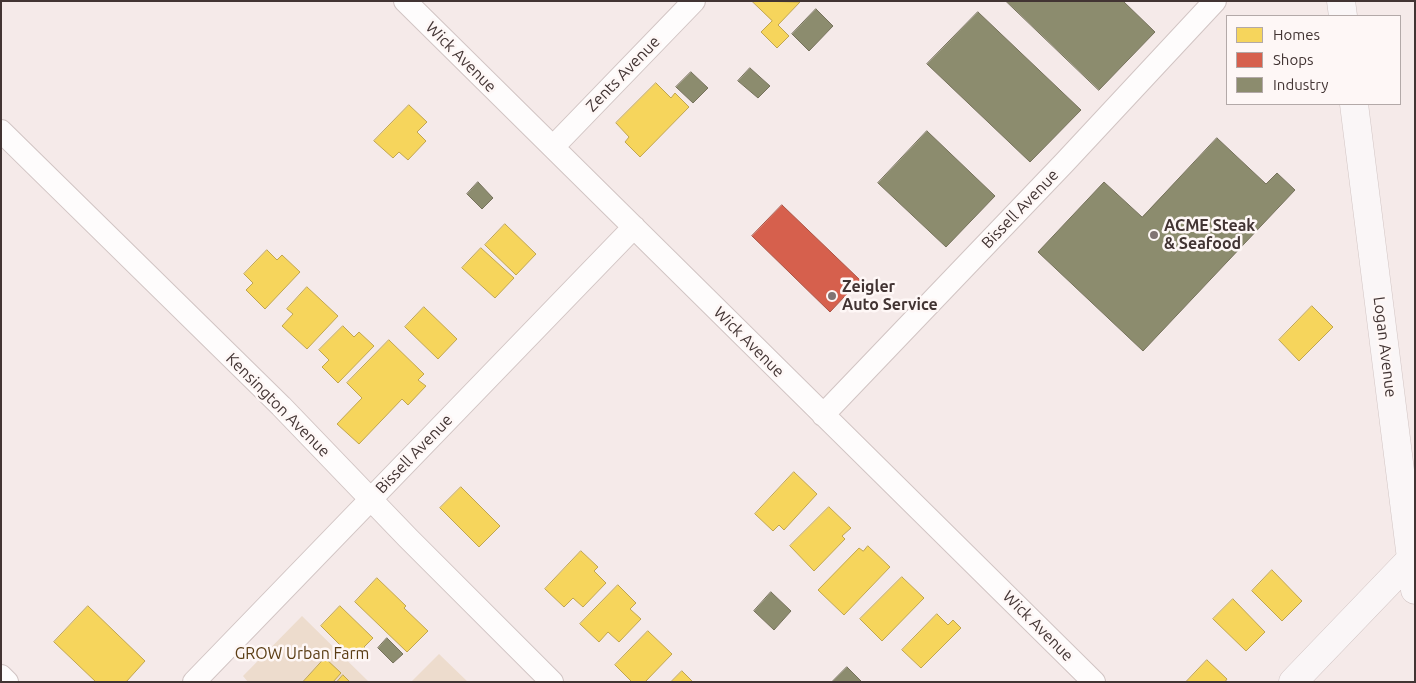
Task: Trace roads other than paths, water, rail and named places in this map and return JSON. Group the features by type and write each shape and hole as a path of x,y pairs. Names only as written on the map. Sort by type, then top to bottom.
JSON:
{"street":[{"name":"Wick Avenue","path":"405,1 1094,682"},
{"name":"Zents Avenue","path":"553,147 694,1"},
{"name":"Bissell Avenue","path":"823,415 1065,162 1215,1"},
{"path":"1341,1 1343,15"},
{"name":"Logan Avenue","path":"1354,105 1415,590"},
{"name":"Kensington Avenue","path":"1,131 274,400 552,682"},
{"name":"Bissell Avenue","path":"194,682 634,227"},
{"path":"1293,682 1411,559"},
{"path":"1,676 7,682"}],"place":[{"name":"ACME Steak & Seafood","path":"1154,235"},
{"name":"Zeigler Auto Service","path":"832,296"}],"park label":[{"name":"GROW Urban Farm","path":"302,654"}]}
